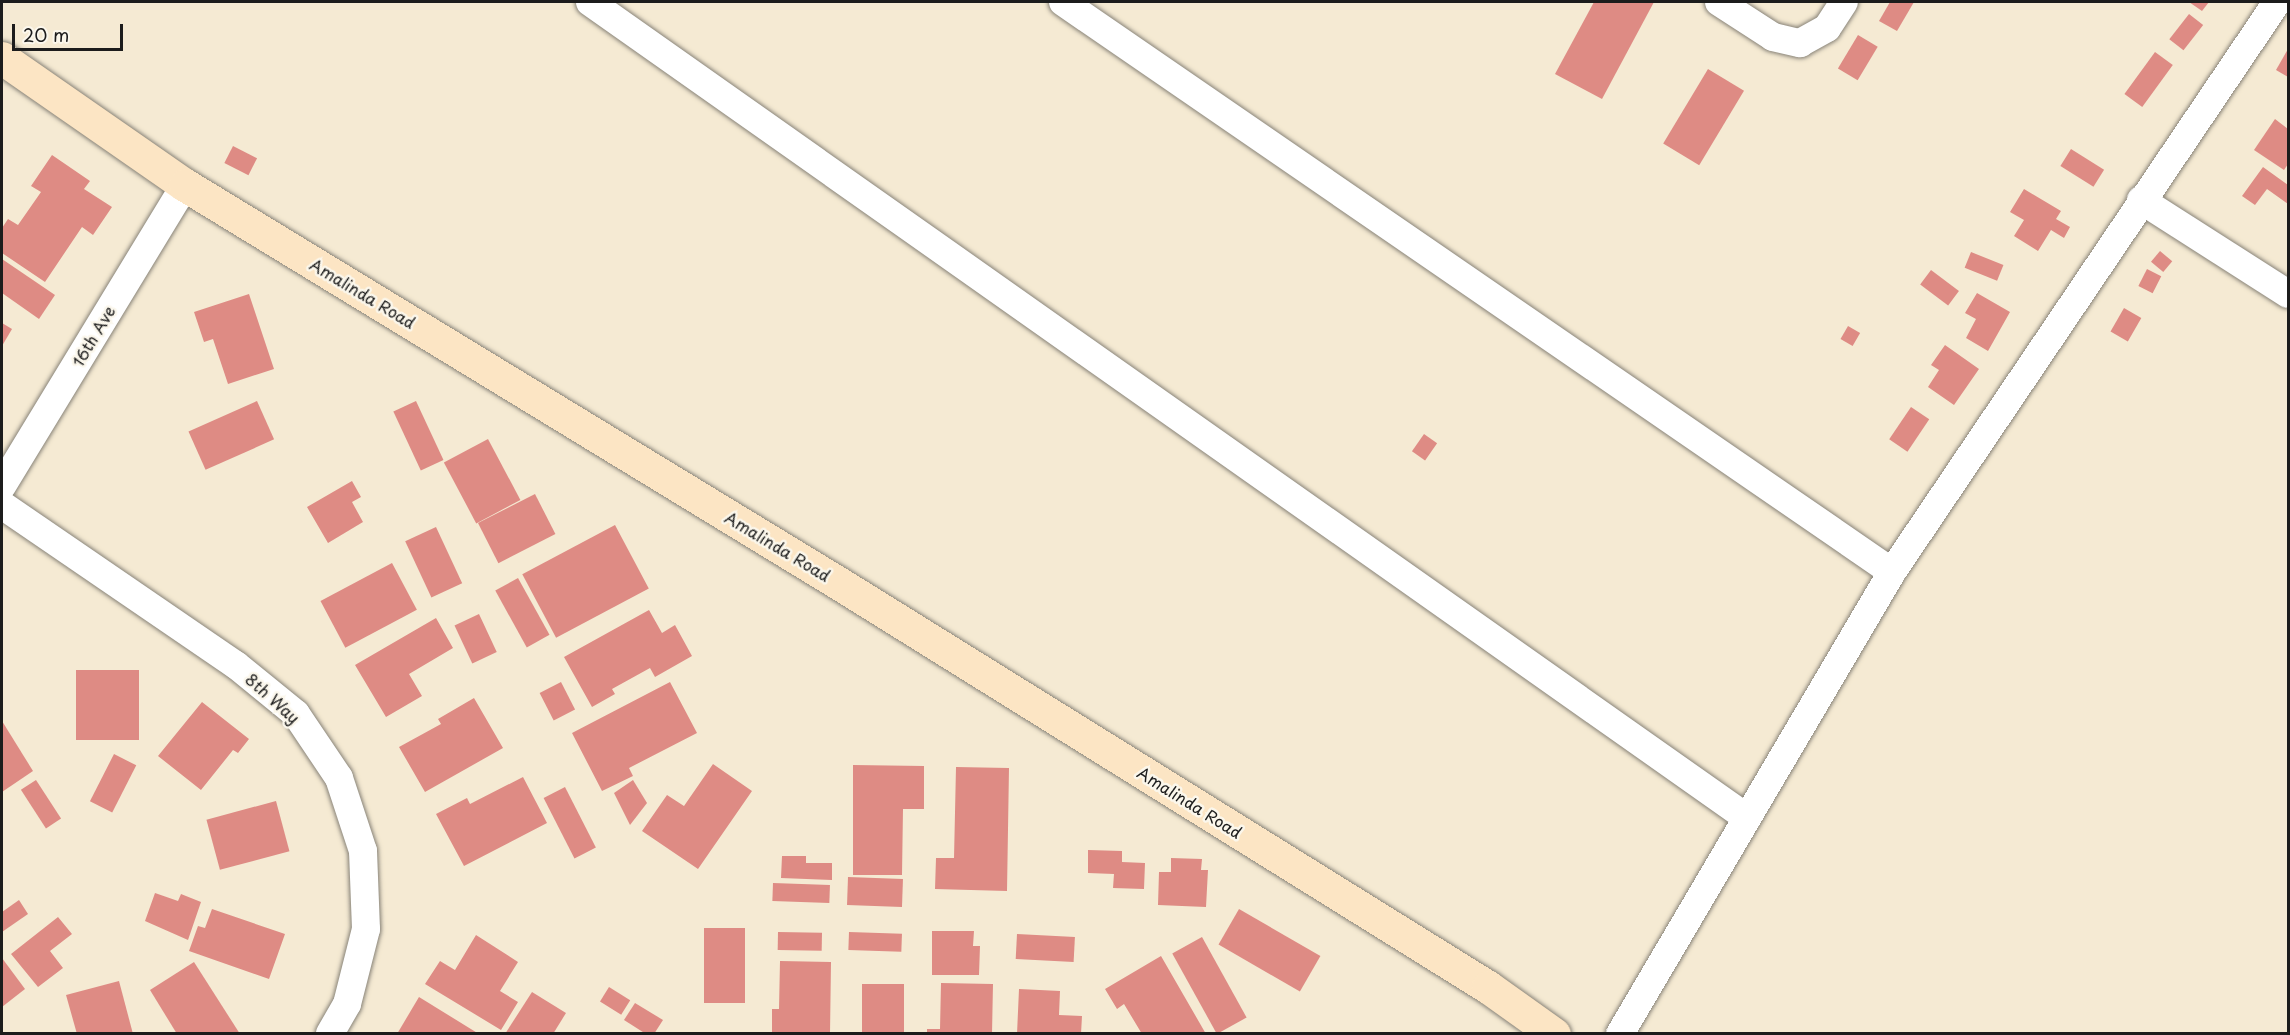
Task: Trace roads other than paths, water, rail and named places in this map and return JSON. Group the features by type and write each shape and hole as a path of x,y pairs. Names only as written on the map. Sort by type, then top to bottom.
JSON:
{"street":[{"path":"590,2 1747,818"},
{"path":"1063,2 1892,572"},
{"path":"1719,2 1773,37 1800,43 1827,28 1844,2"},
{"path":"1620,1034 1892,572 2141,200 2277,2"},
{"name":"Amalinda Road","path":"2,58 185,185 840,584 1488,987 1554,1034"},
{"name":"16th Ave","path":"2,486 185,185"},
{"path":"2141,200 2289,294"},
{"name":"8th Way","path":"2,505 236,665 296,714 339,778 363,852 366,929 347,1004 330,1034"}]}
